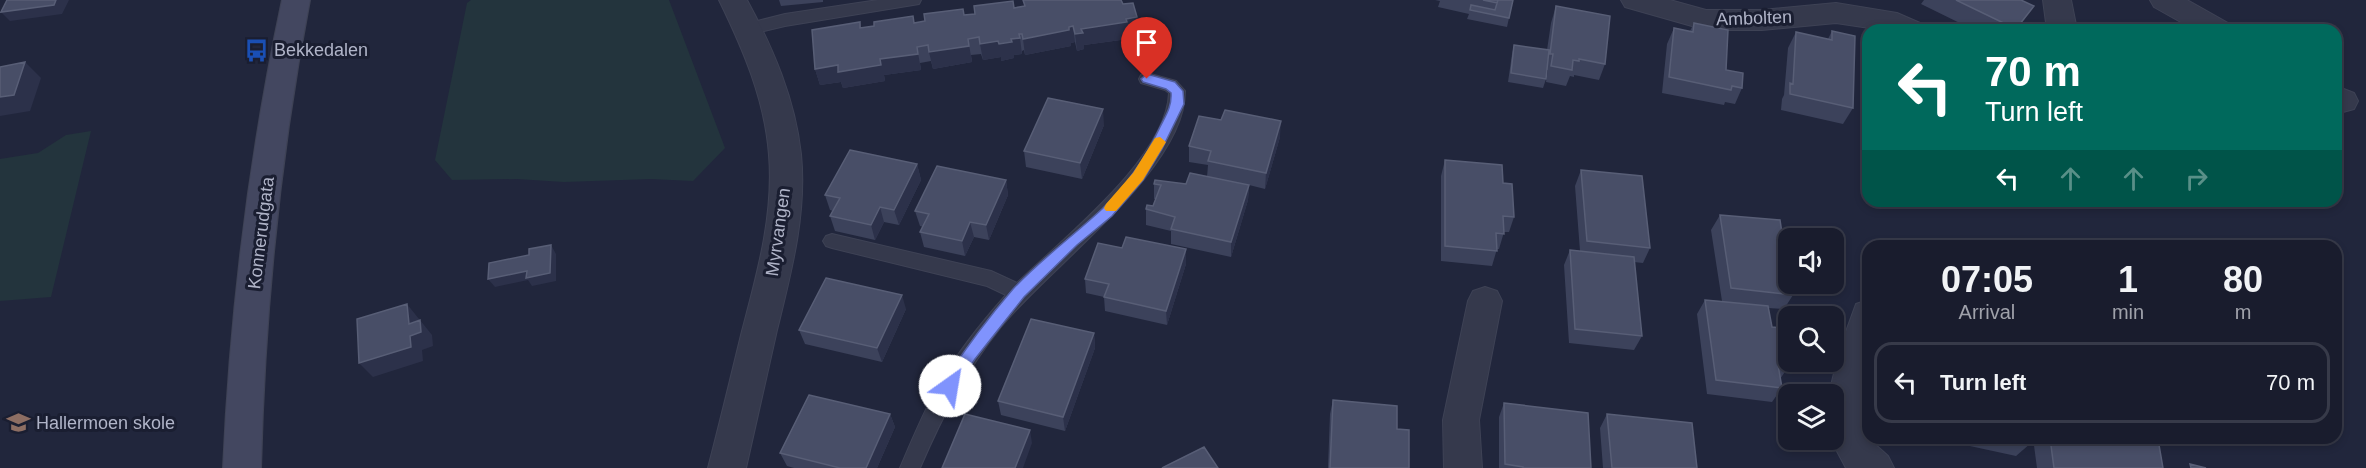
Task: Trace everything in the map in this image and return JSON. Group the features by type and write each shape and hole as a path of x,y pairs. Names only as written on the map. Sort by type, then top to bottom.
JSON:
{"main road":[{"name":"Konnerudgata","path":"242,468 244,381 261,221 275,112 296,0"}],"street":[{"name":"Myrvangen","path":"727,468 774,270 786,195 785,155 779,118 768,75 734,0"},
{"name":"Ambolten","path":"1635,0 1706,20 1762,20 1836,14 1887,20 1896,24"},
{"path":"2057,0 2061,24"},
{"path":"2164,0 2207,24"},
{"path":"1463,468 1461,420 1485,301"},
{"path":"1858,464 1844,416 1850,375 1862,334"}],"lane":[{"path":"748,29 785,20 913,0"},
{"path":"910,468 946,392 969,354 1019,292 1072,241 1107,212 1138,177 1158,146 1178,104 1177,91 1170,85 1147,79"},
{"path":"832,241 991,279 1019,292"}],"shaded area":[{"path":"471,0 669,0 725,148 693,181 651,179 564,182 517,179 452,180 435,160 467,3"},
{"path":"91,131 51,297 0,301 0,159 38,153 66,135"}],"building":[{"path":"7,0 56,0 54,5 1,12"},
{"path":"1023,0 1121,0 1123,4 1133,3 1137,17 1126,19 1127,22 1081,29 1083,33 1075,34 1073,26 1069,27 1069,30 1023,39 1022,34 1019,34 1020,38 1011,39 1012,42 999,44 998,41 980,44 979,37 968,39 969,46 929,52 928,45 917,47 918,54 880,59 881,65 838,72 838,65 815,69 812,30 860,22 860,28 874,26 874,22 913,16 914,23 925,21 924,14 963,9 964,15 975,14 974,6 1013,1 1014,8 1025,6"},
{"path":"1498,0 1513,0 1509,18 1470,10 1471,5 1495,10"},
{"path":"1956,0 2021,0 2034,6 2020,24 2006,24"},
{"path":"1556,6 1610,16 1605,64 1579,59 1579,61 1573,60 1572,70 1551,66 1553,54 1550,54"},
{"path":"1694,23 1728,30 1726,70 1743,73 1742,88 1732,86 1731,90 1669,77 1674,28 1693,32"},
{"path":"1832,31 1855,36 1853,108 1790,94 1790,83 1793,84 1796,32 1832,40"},
{"path":"1514,45 1549,50 1546,79 1511,73"},
{"path":"25,62 14,95 0,97 0,67"},
{"path":"1048,98 1103,109 1080,163 1024,151"},
{"path":"1225,110 1281,121 1266,173 1208,161 1211,151 1189,146 1199,116 1221,120"},
{"path":"850,150 917,164 894,210 880,207 871,225 830,216 840,198 825,195"},
{"path":"1445,160 1502,165 1503,183 1512,184 1514,217 1503,216 1504,234 1496,233 1497,251 1445,246"},
{"path":"937,166 1006,180 986,225 970,222 962,241 920,232 929,214 915,211"},
{"path":"1581,170 1642,176 1650,248 1587,241"},
{"path":"1190,173 1249,185 1231,242 1171,229 1175,217 1146,209 1147,205 1153,206 1161,185 1154,184 1155,180 1186,184"},
{"path":"1720,215 1780,220 1778,293 1731,288"},
{"path":"1126,237 1186,249 1166,311 1104,297 1109,284 1085,279 1098,243 1122,248"},
{"path":"551,245 550,273 526,278 527,271 488,279 489,263 529,255 529,249"},
{"path":"1570,250 1634,257 1642,336 1575,329"},
{"path":"826,278 902,295 877,348 799,330"},
{"path":"1705,300 1768,306 1772,327 1778,328 1778,372 1781,384 1778,384 1778,388 1716,380"},
{"path":"407,304 409,324 420,320 421,332 410,336 411,347 359,363 357,319"},
{"path":"1031,319 1094,333 1063,417 998,401"},
{"path":"809,395 890,414 866,468 840,468 780,453"},
{"path":"1333,400 1397,406 1397,429 1409,430 1409,468 1330,468"},
{"path":"1504,403 1588,413 1591,468 1523,468 1505,464"},
{"path":"965,414 1030,430 1015,468 942,468"},
{"path":"1607,414 1692,423 1697,468 1612,468"},
{"path":"2051,444 2159,444 2163,468 2054,468"},
{"path":"1204,447 1218,468 1162,468"},
{"path":"2190,464 2206,468 2191,468"}],"slow traffic":[{"path":"1111,208 1138,177 1160,142"}],"place":[{"name":"Bekkedalen","path":"256,50"},
{"name":"Hallermoen skole","path":"18,423"}],"route":[{"path":"950,386 969,354 1019,292 1072,241 1107,212 1138,177 1158,146 1178,104 1177,91 1170,85 1147,79"}]}
